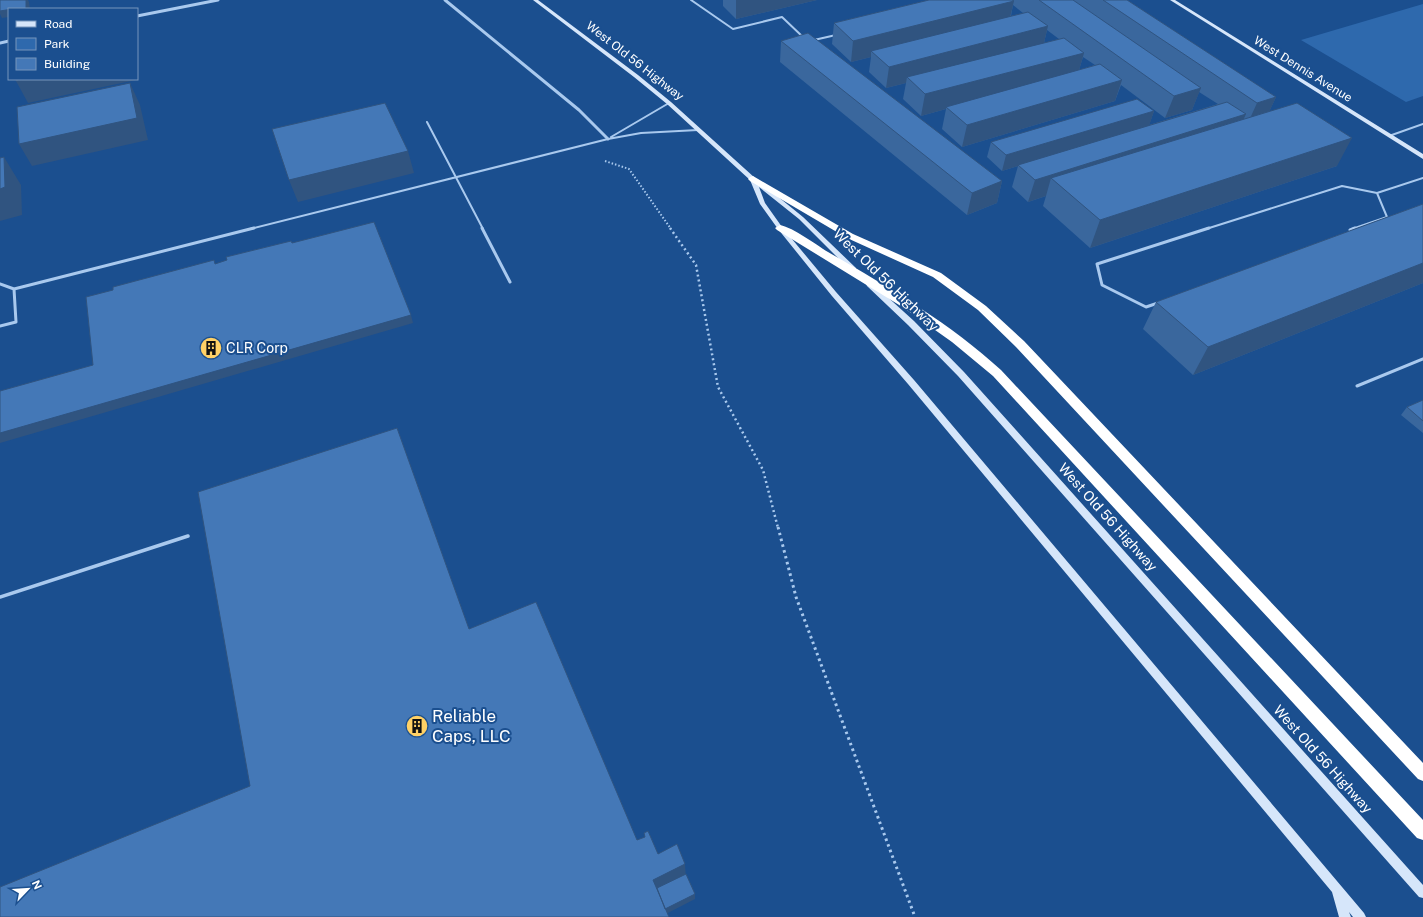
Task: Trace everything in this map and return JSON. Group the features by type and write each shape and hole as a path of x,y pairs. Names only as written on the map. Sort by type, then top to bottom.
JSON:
{"highway":[{"path":"752,179 850,236 937,275 982,308 1020,344 1423,774"},
{"path":"780,228 856,272 931,322 981,359 1024,400 1423,832"}],"main road":[{"name":"West Old 56 Highway","path":"534,0 636,76 669,103 752,179 801,218 911,323 961,374 1423,893"},
{"name":"West Dennis Avenue","path":"1172,0 1423,157"},
{"name":"West Old 56 Highway","path":"752,179 762,203 780,228 834,294 916,388 1360,917"},
{"path":"1335,887 1345,917"}],"street":[{"path":"138,16 218,0"},
{"path":"445,0 579,110 608,139"}],"lane":[{"path":"691,0 733,29 782,17 808,42 838,34"},
{"path":"608,139 669,103"},
{"path":"427,122 510,282"},
{"path":"1389,136 1423,124"},
{"path":"0,284 14,289 608,139 641,133 698,130"},
{"path":"1161,301 1146,307 1102,285 1097,264 1342,186 1377,193 1423,178"},
{"path":"1343,233 1387,217 1377,193"},
{"path":"0,326 16,322 14,289"},
{"path":"1357,386 1423,359"},
{"path":"0,597 188,536"}],"path":[{"path":"588,144 599,159 629,169 696,265 718,387 763,470 796,597 915,917"}],"green space":[{"path":"1423,4 1423,96 1406,102 1301,40"}],"building":[{"path":"0,0 26,0 26,8 8,8 8,10 0,11"},
{"path":"929,0 1014,1 853,41 834,23"},
{"path":"1039,0 1073,0 1201,88 1174,96"},
{"path":"1103,0 1127,0 1276,97 1257,103"},
{"path":"1028,12 1048,26 889,67 871,51"},
{"path":"808,33 1002,181 972,193 781,41"},
{"path":"1064,38 1084,53 925,94 907,77"},
{"path":"1100,64 1122,80 967,125 946,107"},
{"path":"130,83 137,118 19,144 17,107"},
{"path":"1137,99 1154,111 1006,155 991,142"},
{"path":"1227,102 1246,114 1035,180 1018,165"},
{"path":"385,103 408,151 289,180 272,129"},
{"path":"1297,103 1352,138 1100,220 1051,178"},
{"path":"4,157 5,187 0,189 0,158"},
{"path":"1423,204 1423,263 1208,347 1156,302"},
{"name":"CLR Corp","path":"374,222 411,315 0,433 0,391 93,365 86,297 113,290 113,287 214,260 215,264 227,260 226,257 291,241 292,243"},
{"path":"1423,400 1423,421 1407,407"},
{"name":"Reliable Caps, LLC","path":"397,428 469,629 536,602 637,840 645,837 644,833 648,831 658,854 677,844 685,864 653,880 669,917 0,917 0,887 250,786 198,492"},
{"path":"686,874 695,894 665,909 657,888"}],"place":[{"name":"CLR Corp","path":"211,348"},
{"name":"Reliable Caps, LLC","path":"417,726"}]}
